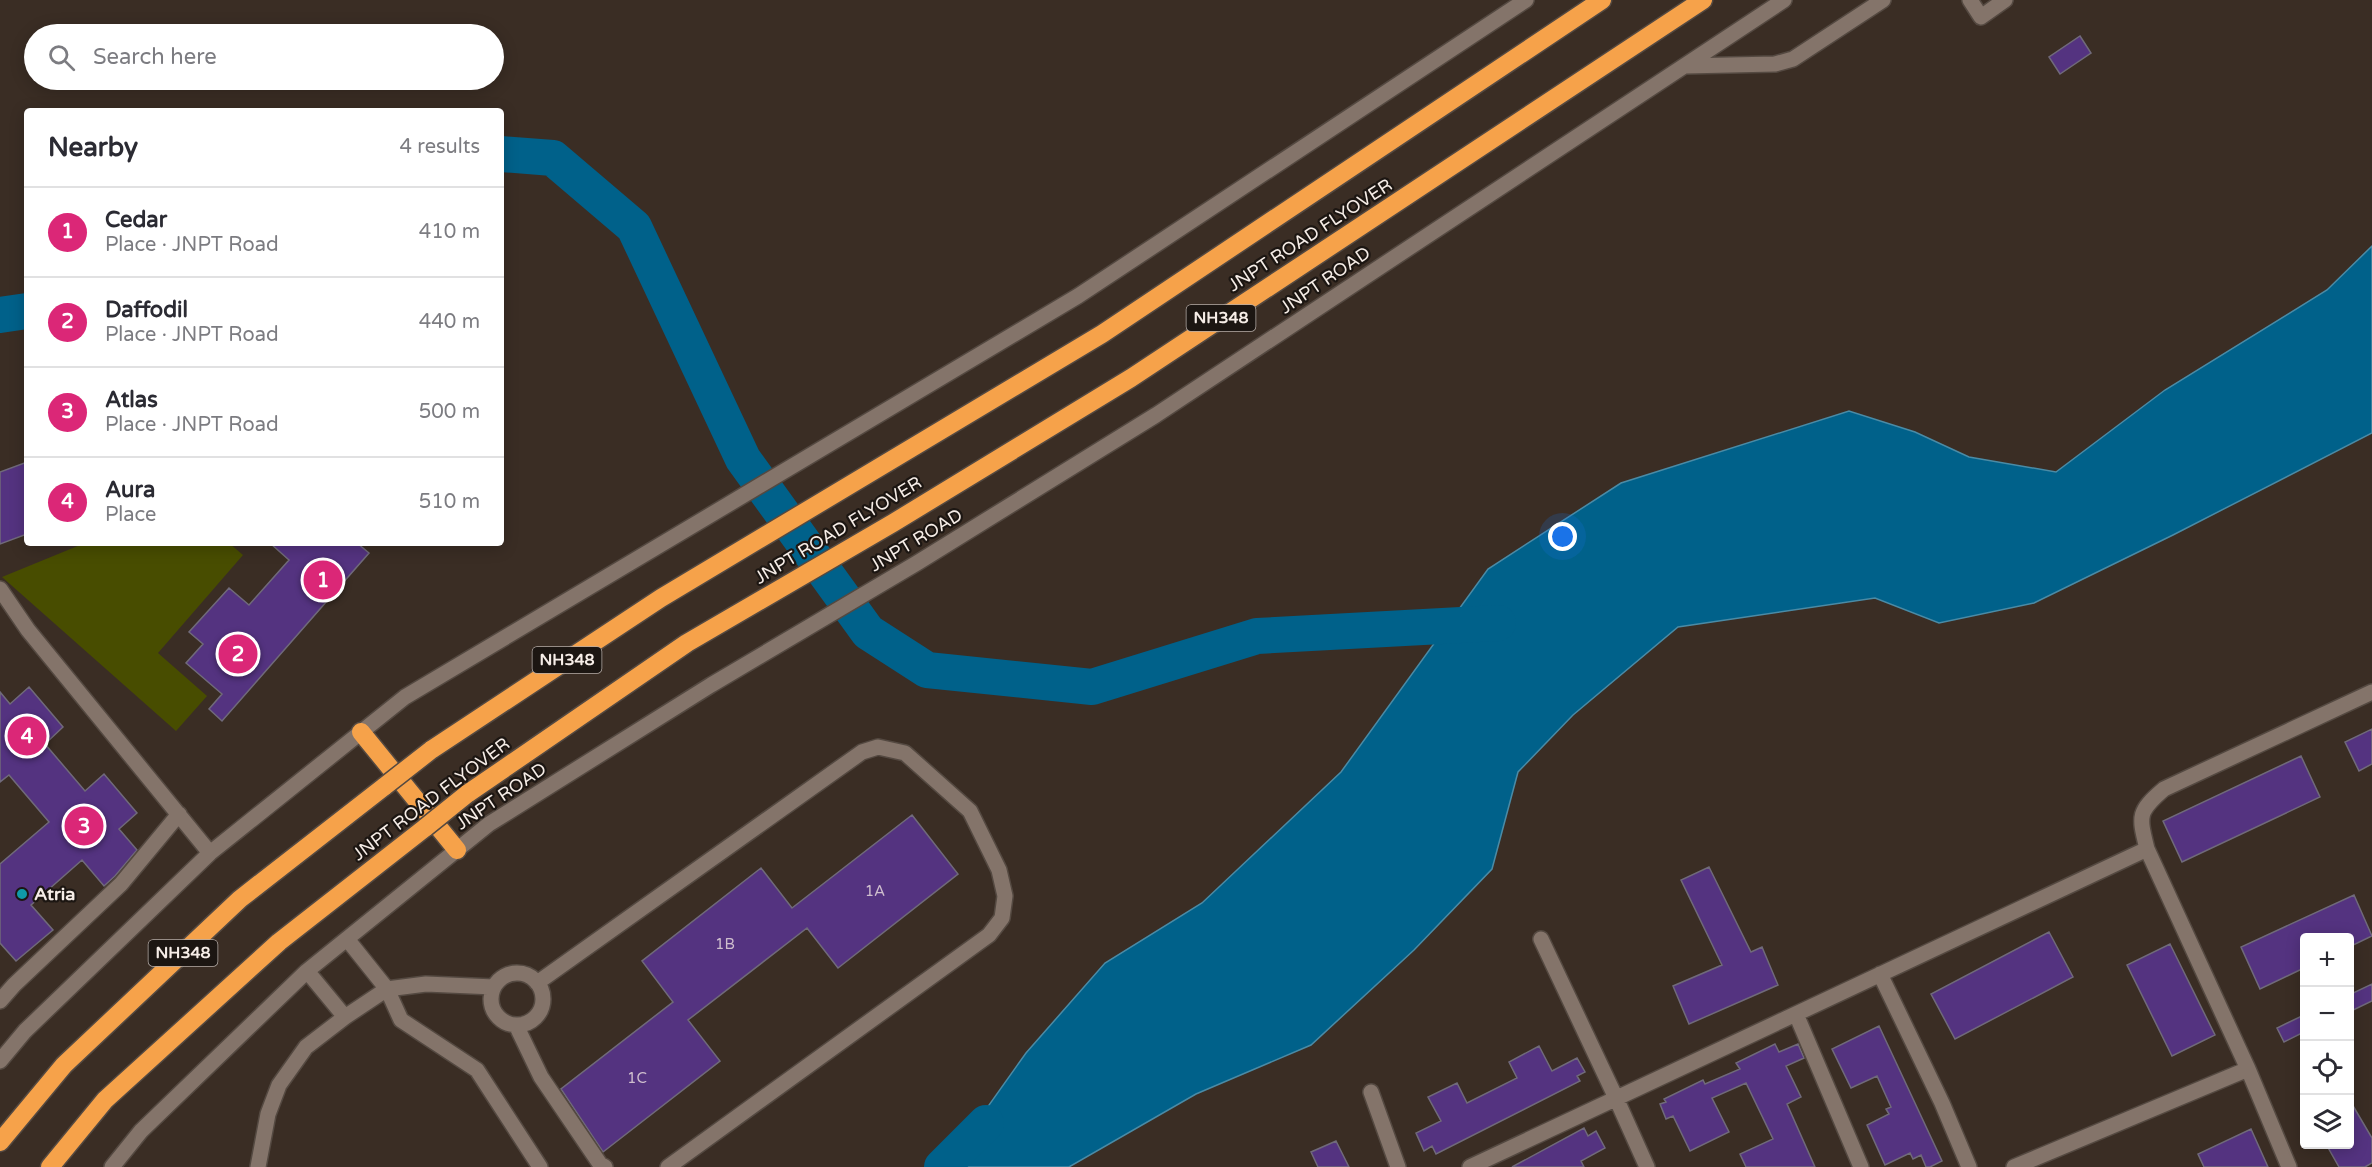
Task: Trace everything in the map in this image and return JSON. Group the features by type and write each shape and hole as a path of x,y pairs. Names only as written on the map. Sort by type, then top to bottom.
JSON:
{"highway":[{"name":"JNPT ROAD FLYOVER","path":"0,1142 64,1065 240,899 431,750 661,598 1102,334 1602,0"},
{"name":"JNPT ROAD FLYOVER","path":"50,1167 105,1100 261,957 467,794 687,644 893,523 1131,378 1703,0"},
{"path":"361,732 456,850"}],"street":[{"path":"0,1061 25,1031 210,853 405,697 1078,296 1526,0"},
{"name":"JNPT ROAD","path":"112,1167 141,1131 307,971 489,824 711,685 917,563 1156,415 1784,0"},
{"path":"1684,66 1775,64 1793,58 1883,0"},
{"path":"1970,0 1981,17 2005,0"},
{"path":"0,589 28,630 210,853"},
{"path":"2289,1167 2248,1069 2146,849 2140,820 2149,802 2164,789 2372,692"},
{"path":"537,982 862,752 878,747 905,753 970,811 999,870 1005,896 1002,918 989,935 668,1167"},
{"path":"0,1001 121,884 178,814"},
{"path":"1470,1167 2146,849"},
{"path":"347,939 387,989 401,1020 477,1070 540,1167"},
{"path":"1541,939 1647,1167"},
{"path":"307,971 345,1017"},
{"path":"515,973 531,977 542,990 542,1007 532,1020 516,1025 507,1023 495,1012 492,995 494,987 506,976 515,973"},
{"path":"1880,974 1942,1103 1969,1167"},
{"path":"258,1167 268,1114 279,1086 306,1047 345,1017 387,989 426,984 494,987"},
{"path":"1796,1014 1861,1167"},
{"path":"516,1025 541,1077 600,1164 605,1167"},
{"path":"2014,1167 2248,1069"},
{"path":"1371,1092 1398,1167"}],"shaded area":[{"path":"78,546 232,546 243,555 158,653 207,696 176,731 2,577"}],"water":[{"path":"2372,246 2372,433 2034,603 1939,623 1875,598 1678,627 1573,715 1518,772 1492,869 1414,950 1311,1045 1196,1094 1069,1167 945,1167 1026,1053 1105,963 1202,903 1341,772 1488,569 1621,483 1849,411 1915,432 1969,457 2056,472 2165,390 2327,290"}],"building":[{"path":"2080,36 2091,53 2060,74 2049,57"},
{"path":"24,463 24,535 0,544 0,472"},
{"path":"273,546 361,546 369,553 222,721 209,709 222,694 186,663 203,644 189,632 229,588 249,605 289,560"},
{"path":"29,687 63,727 45,744 85,791 104,774 137,813 119,829 137,850 104,886 82,860 31,905 53,930 16,961 0,943 0,864 49,822 9,775 0,782 0,692 10,704"},
{"path":"2372,729 2372,764 2359,771 2345,742"},
{"path":"2301,756 2320,797 2182,862 2163,821"},
{"path":"912,815 958,874 838,968 807,928 688,1020 720,1061 603,1152 561,1089 673,1002 642,961 761,868 792,908"},
{"path":"1709,867 1751,952 1762,947 1778,985 1689,1024 1673,986 1722,965 1681,880"},
{"path":"2354,895 2372,936 2354,945 2354,933 2300,933 2300,970 2260,989 2241,947"},
{"path":"2049,932 2073,977 1955,1039 1931,994"},
{"path":"2170,944 2215,1035 2172,1056 2127,965"},
{"path":"2372,984 2372,1001 2354,1010 2354,993"},
{"path":"2300,1017 2300,1034 2284,1042 2277,1028"},
{"path":"1879,1026 1942,1161 1930,1167 1926,1167 1921,1155 1913,1159 1910,1153 1885,1165 1867,1125 1889,1114 1886,1109 1891,1107 1877,1076 1851,1088 1832,1049"},
{"path":"1775,1044 1779,1052 1798,1044 1804,1058 1786,1066 1801,1097 1787,1104 1815,1167 1746,1167 1740,1154 1773,1139 1746,1083 1712,1098 1729,1132 1690,1151 1673,1116 1666,1119 1660,1104 1666,1102 1664,1099 1703,1080 1705,1084 1740,1069 1736,1063"},
{"path":"1539,1046 1552,1071 1577,1058 1585,1072 1577,1076 1580,1081 1436,1154 1432,1146 1424,1151 1416,1133 1441,1121 1428,1097 1457,1083 1467,1103 1517,1078 1509,1062"},
{"path":"2354,1107 2372,1138 2372,1163 2365,1167 2339,1167 2329,1149 2354,1149"},
{"path":"1584,1128 1588,1136 1596,1131 1605,1148 1581,1161 1584,1167 1512,1167"},
{"path":"2251,1129 2268,1167 2204,1167 2198,1154"},
{"path":"1336,1141 1349,1167 1318,1167 1311,1152"}],"waterway":[{"path":"504,154 553,158 634,227 743,459 868,632 927,670 1092,687 1257,636 1498,623"},
{"path":"0,315 24,311"},
{"path":"942,1167 986,1123"}],"place":[{"name":"Cedar","path":"323,580"},
{"name":"Daffodil","path":"238,654"},
{"name":"Aura","path":"27,736"},
{"name":"Atlas","path":"84,826"},
{"name":"Atria","path":"22,894"}]}
